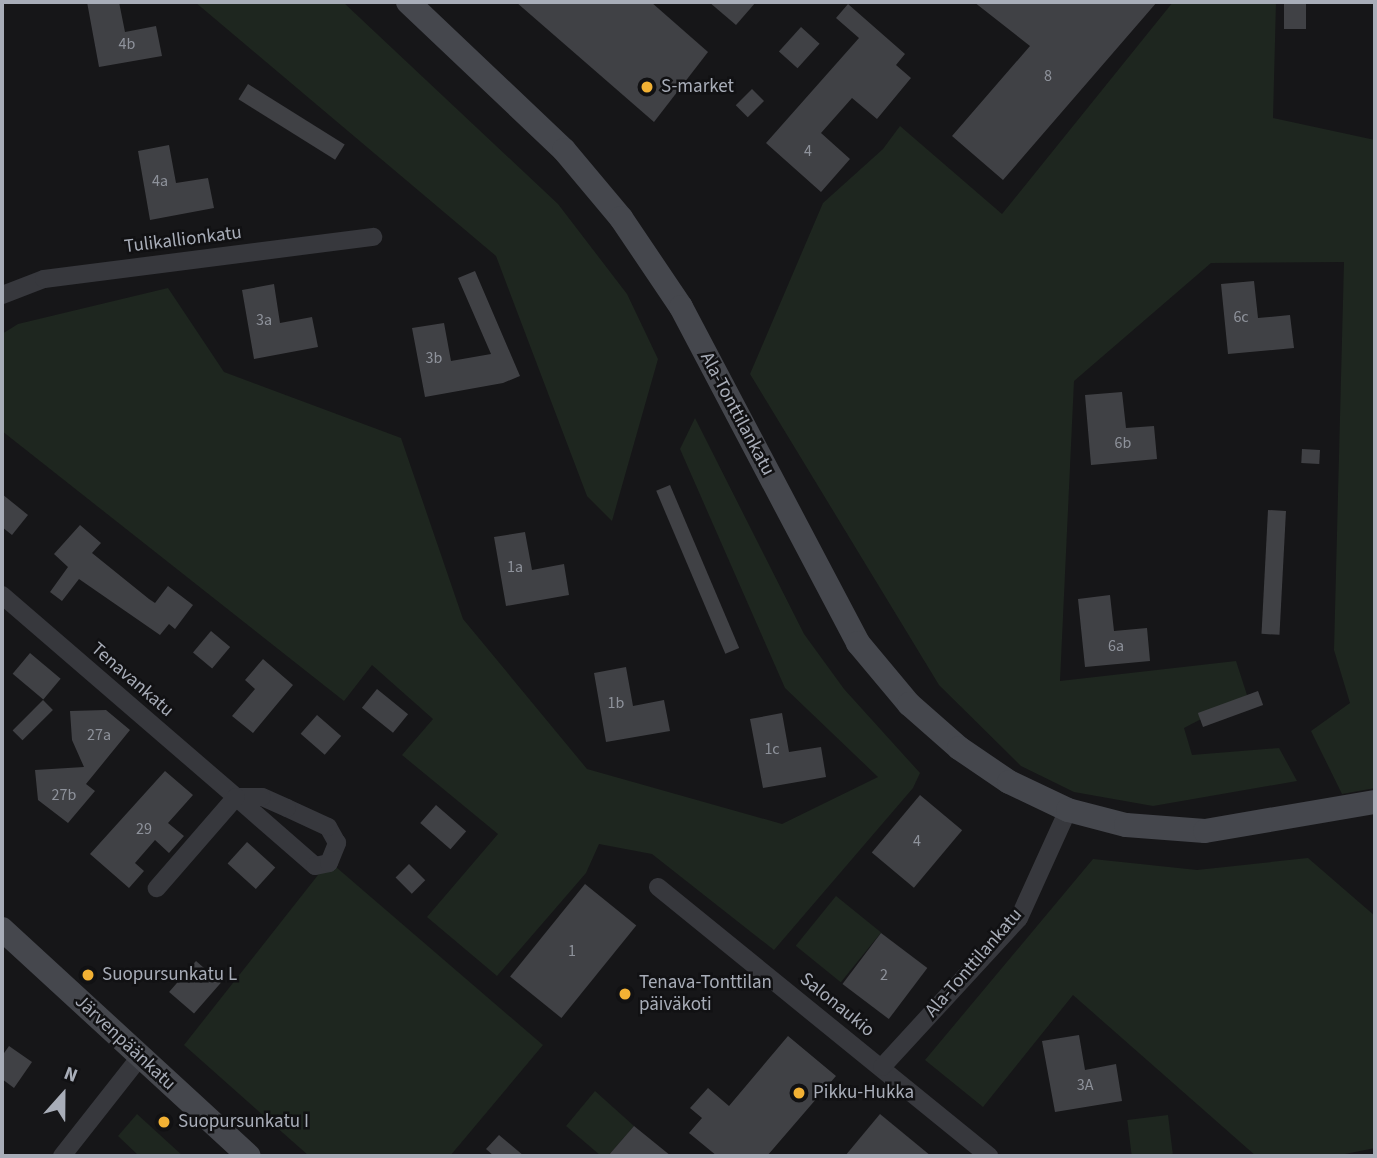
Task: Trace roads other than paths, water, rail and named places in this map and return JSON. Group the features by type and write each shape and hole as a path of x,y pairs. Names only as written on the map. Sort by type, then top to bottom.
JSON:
{"street":[{"name":"Ala-Tonttilankatu","path":"408,2 564,150 621,218 684,313 858,643 909,704 959,748 1009,782 1068,810 1126,825 1205,831 1375,802"},
{"name":"Tulikallionkatu","path":"2,295 44,279 373,237"},
{"name":"Tenavankatu","path":"2,595 314,866 329,863 337,853 328,827 262,797 236,797"},
{"path":"157,888 236,797"},
{"name":"Ala-Tonttilankatu","path":"882,1068 1019,918 1068,810"},
{"name":"Salonaukio","path":"658,887 989,1156"},
{"name":"Järvenpäänkatu","path":"2,929 249,1156"},
{"path":"62,1156 140,1057"}],"place":[{"name":"S-market","path":"647,87"},
{"name":"Suopursunkatu L","path":"88,975"},
{"name":"Tenava-Tonttilan päiväkoti","path":"625,994"},
{"name":"Pikku-Hukka","path":"799,1093"},
{"name":"Suopursunkatu I","path":"164,1122"}]}
